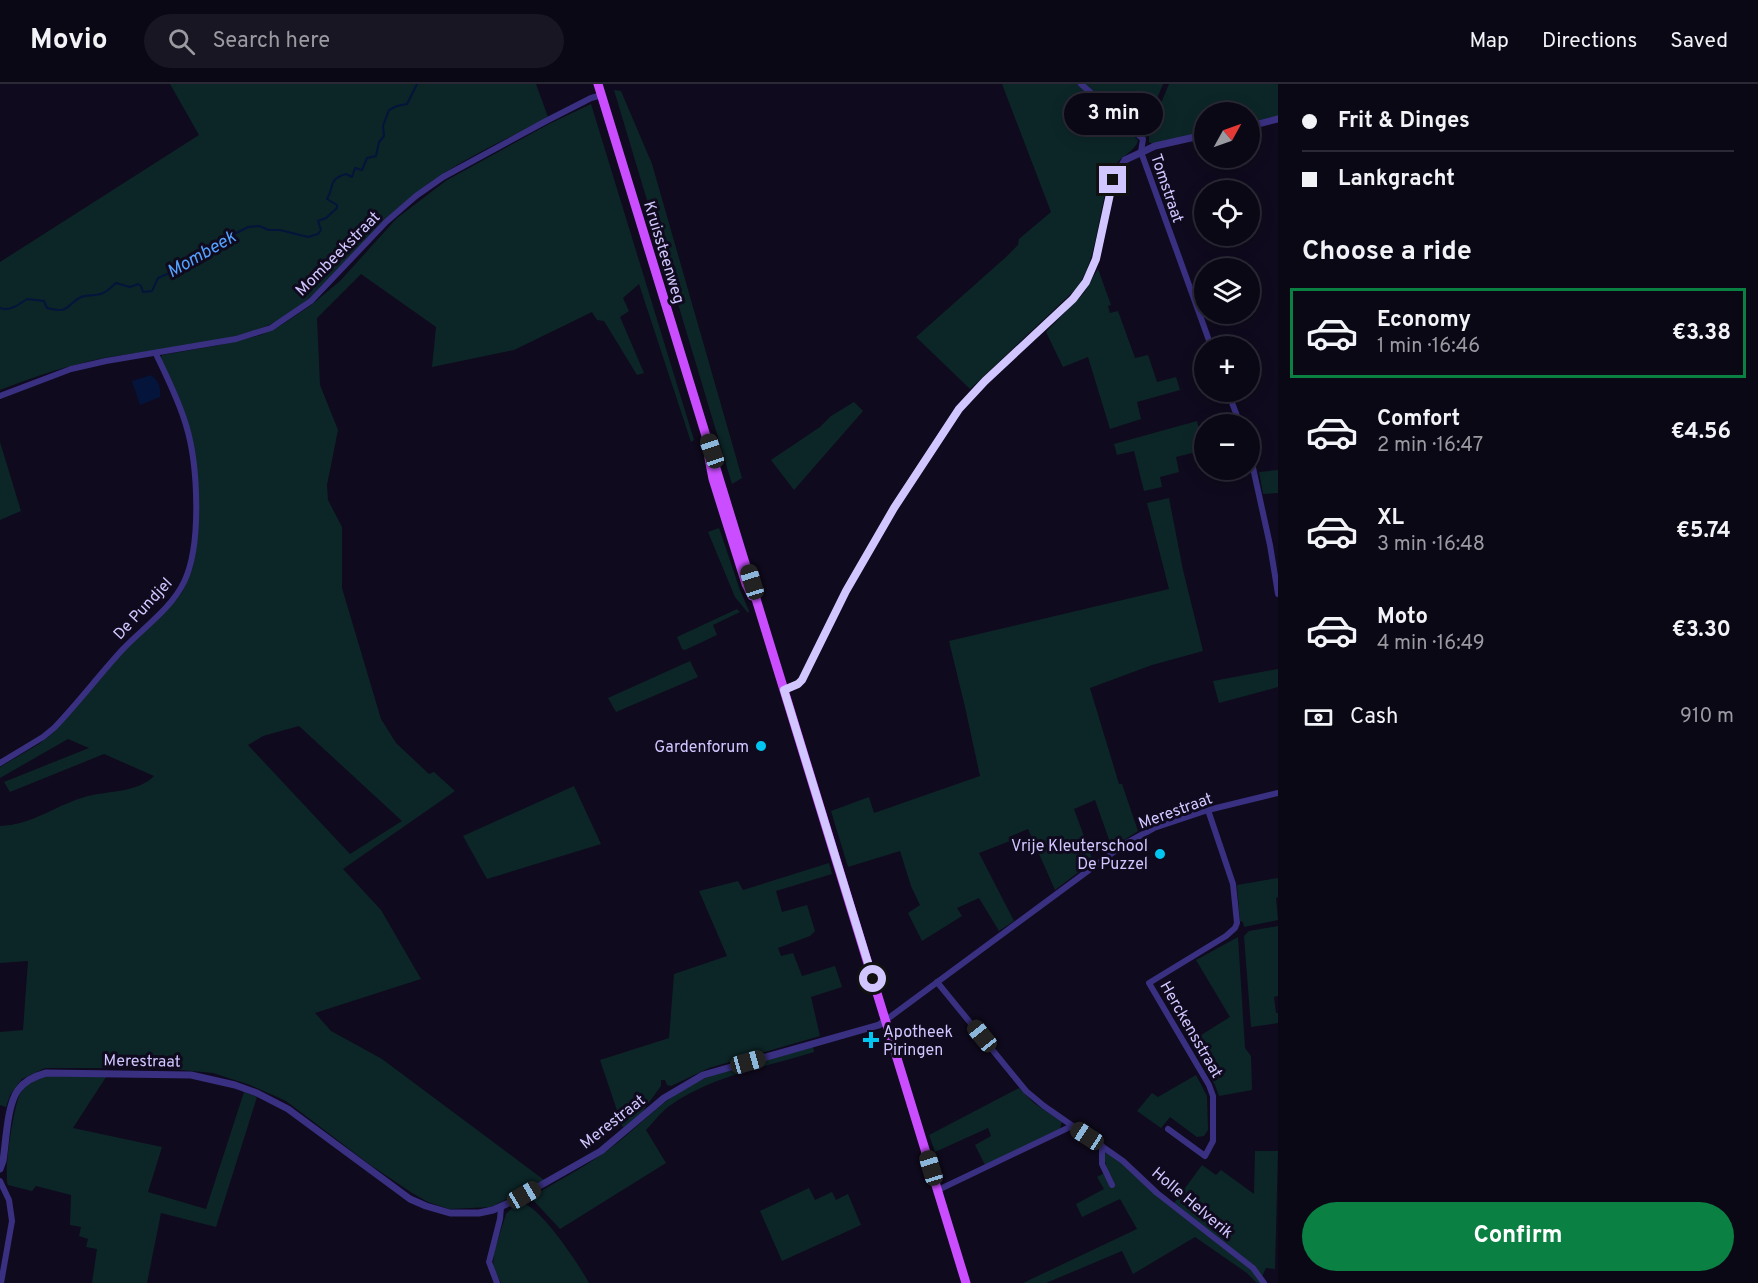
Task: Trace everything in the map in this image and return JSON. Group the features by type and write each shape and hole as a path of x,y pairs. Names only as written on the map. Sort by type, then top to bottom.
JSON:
{"main road":[{"name":"Kruissteenweg","path":"598,84 704,429 725,490 760,613 966,1283"}],"street":[{"name":"Tomstraat","path":"1081,84 1143,139 1141,152 1207,336"},
{"name":"Mombeekstraat","path":"0,396 71,369 236,339 271,328 311,301 386,222 416,196 443,177 591,98 602,95"},
{"path":"1260,124 1278,119"},
{"path":"784,690 802,680 846,591 894,508 959,409 985,381 1073,299 1086,282 1096,259 1113,180 1125,160 1155,146 1194,137"},
{"name":"De Pundjel","path":"0,764 43,738 54,728 127,645 170,602 182,587 188,574 194,550 196,526 192,448 186,425 156,354"},
{"path":"1256,480 1278,594"},
{"name":"Merestraat","path":"0,1169 15,1094 23,1084 35,1076 46,1072 191,1075 235,1085 288,1109 397,1189 426,1206 450,1213 479,1213 501,1207 601,1151 663,1098 703,1075 879,1025 1123,845 1154,828 1208,810 1278,793"},
{"name":"Herckensstraat","path":"1168,1129 1205,1156 1213,1142 1211,1090 1149,983 1226,936 1237,923 1233,884 1208,810"},
{"name":"Holle Helverik","path":"937,982 1026,1091 1123,1161 1157,1193 1253,1268 1264,1283"},
{"path":"938,1190 1072,1126"},
{"path":"1102,1146 1102,1164 1112,1185"},
{"path":"0,1180 9,1200 12,1221 1,1283"},
{"path":"497,1283 489,1262 501,1207"}],"green space":[{"path":"170,84 536,84 548,117 476,154 425,186 394,214 326,284 289,314 269,325 210,342 91,361 25,380 0,390 0,262 199,135"},
{"path":"1002,84 1079,84 1138,140 1134,148 1118,162 1112,171 1090,260 1077,288 970,389 916,337 1006,257 1018,245 1019,239 1051,212"},
{"path":"1084,84 1163,84 1144,130 1135,128"},
{"path":"1169,84 1278,84 1278,116 1260,120 1260,102 1194,102 1194,135 1152,144 1149,142 1149,132"},
{"path":"614,90 621,91 652,164 742,478 732,484"},
{"path":"591,104 694,440 691,442 639,284 623,298 629,311 620,317 644,373 637,375 604,321 597,320 592,312 514,350 432,367 436,327 361,274 317,318 320,385 338,430 327,485 328,500 342,527 342,588 381,719 396,743 429,774 434,772 455,791 343,869 381,910 421,979 315,1013 331,1031 382,1059 544,1180 491,1207 449,1209 428,1202 412,1193 369,1164 286,1101 250,1085 213,1073 160,1068 45,1068 22,1079 10,1095 6,1107 0,1105 0,1032 23,1030 28,961 0,963 0,826 23,822 88,796 132,788 154,776 104,754 10,792 4,782 89,748 68,739 0,778 0,767 39,744 54,732 131,643 176,600 183,591 193,567 196,550 195,460 161,358 162,355 261,335 283,324 310,306 340,281 397,218 447,180 549,124","holes":["299,726 402,821 350,854 248,745 263,736"]},
{"path":"1098,269 1111,305 1108,306 1110,313 1118,311 1135,358 1148,355 1157,382 1176,377 1180,390 1137,402 1141,419 1110,429 1088,357 1063,367 1046,332 1084,293"},
{"path":"854,402 863,411 794,490 771,460"},
{"path":"1194,422 1194,452 1176,457 1179,472 1160,477 1162,487 1144,491 1134,451 1117,455 1114,444"},
{"path":"0,442 21,511 0,520"},
{"path":"1278,470 1278,493 1263,494 1260,472"},
{"path":"1169,498 1183,570 1203,651 1152,665 1090,688 1119,784 1122,784 1138,831 1112,848 1095,800 1074,809 1093,861 1055,890 1028,829 1009,837 1010,841 979,853 1014,921 999,931 979,898 957,908 962,916 922,941 908,913 920,905 911,886 900,851 848,867 831,811 869,797 874,813 980,776 949,641 1169,589 1147,503"},
{"path":"719,528 748,613 735,597 708,532"},
{"path":"737,609 740,612 713,625 717,635 685,650 682,649 677,637"},
{"path":"690,661 698,677 616,712 608,698"},
{"path":"1278,669 1278,687 1219,703 1213,681"},
{"path":"574,786 601,844 487,879 463,836"},
{"path":"829,863 832,874 776,891 782,912 807,905 815,931 810,936 778,948 781,956 793,953 802,976 835,966 842,987 811,997 820,1036 709,1068 671,1086 667,1085 665,1080 661,1080 661,1086 642,1112 623,1128 600,1060 669,1038 674,974 727,956 699,891 738,881 743,890"},
{"path":"1278,878 1278,897 1276,898 1278,920 1244,927 1243,922 1240,921 1237,885"},
{"path":"1278,926 1278,996 1274,997 1278,1023 1251,1027 1244,936 1249,931"},
{"path":"1238,937 1245,1048 1251,1056 1252,1090 1219,1096 1190,1042 1230,1017 1196,960"},
{"path":"813,1047 814,1052 702,1087 668,1107 646,1130 666,1163 560,1229 534,1201 534,1195 606,1151 662,1105 691,1085 734,1068"},
{"path":"49,1075 106,1077 73,1128 162,1147 148,1192 206,1209 244,1092 257,1097 216,1227 161,1213 147,1283 92,1283 97,1249 86,1247 88,1239 79,1236 81,1227 70,1225 71,1195 36,1186 32,1191 8,1185 8,1153 18,1098 27,1085"},
{"path":"1196,1075 1207,1096 1208,1130 1204,1136 1197,1137 1170,1117 1161,1128 1137,1111 1152,1093 1158,1097"},
{"path":"1019,1088 1034,1103 1062,1122 1060,1129 985,1165 975,1145 991,1136 988,1128 935,1152 929,1135"},
{"path":"1106,1150 1172,1206 1202,1165 1216,1175 1221,1170 1254,1194 1255,1151 1278,1151 1275,1269 1266,1268 1261,1283 1257,1283 1247,1273 1195,1237 1133,1274 1122,1251 1046,1283 1023,1283 1137,1229 1120,1199 1082,1217 1076,1204 1104,1189 1097,1177 1108,1171 1104,1158"},
{"path":"809,1188 815,1200 832,1192 836,1200 848,1194 861,1225 782,1261 760,1211"},
{"path":"522,1203 530,1207 549,1225 589,1283 501,1283 493,1268 494,1252 506,1214 515,1205"}],"water":[{"path":"151,375 159,384 160,397 140,405 132,381"}],"waterway":[{"name":"Mombeek","path":"0,308 11,308 27,299 44,301 47,308 60,310 67,308 81,297 101,294 116,283 130,287 138,284 143,292 152,291 158,278 191,264 197,253 212,248 248,227 259,226 308,237 318,234 321,230 318,221 326,218 337,208 337,205 327,199 334,181 346,174 352,177 355,168 362,170 367,158 376,156 379,142 384,136 383,126 389,110 407,104 417,84"}],"place":[{"name":"Gardenforum","path":"761,746"},
{"name":"Vrije Kleuterschool De Puzzel","path":"1160,854"},
{"name":"Apotheek Piringen","path":"871,1040"}],"route":[{"path":"873,979 784,690 802,680 846,591 894,508 959,409 985,381 1073,299 1086,282 1096,259 1113,180"}]}
